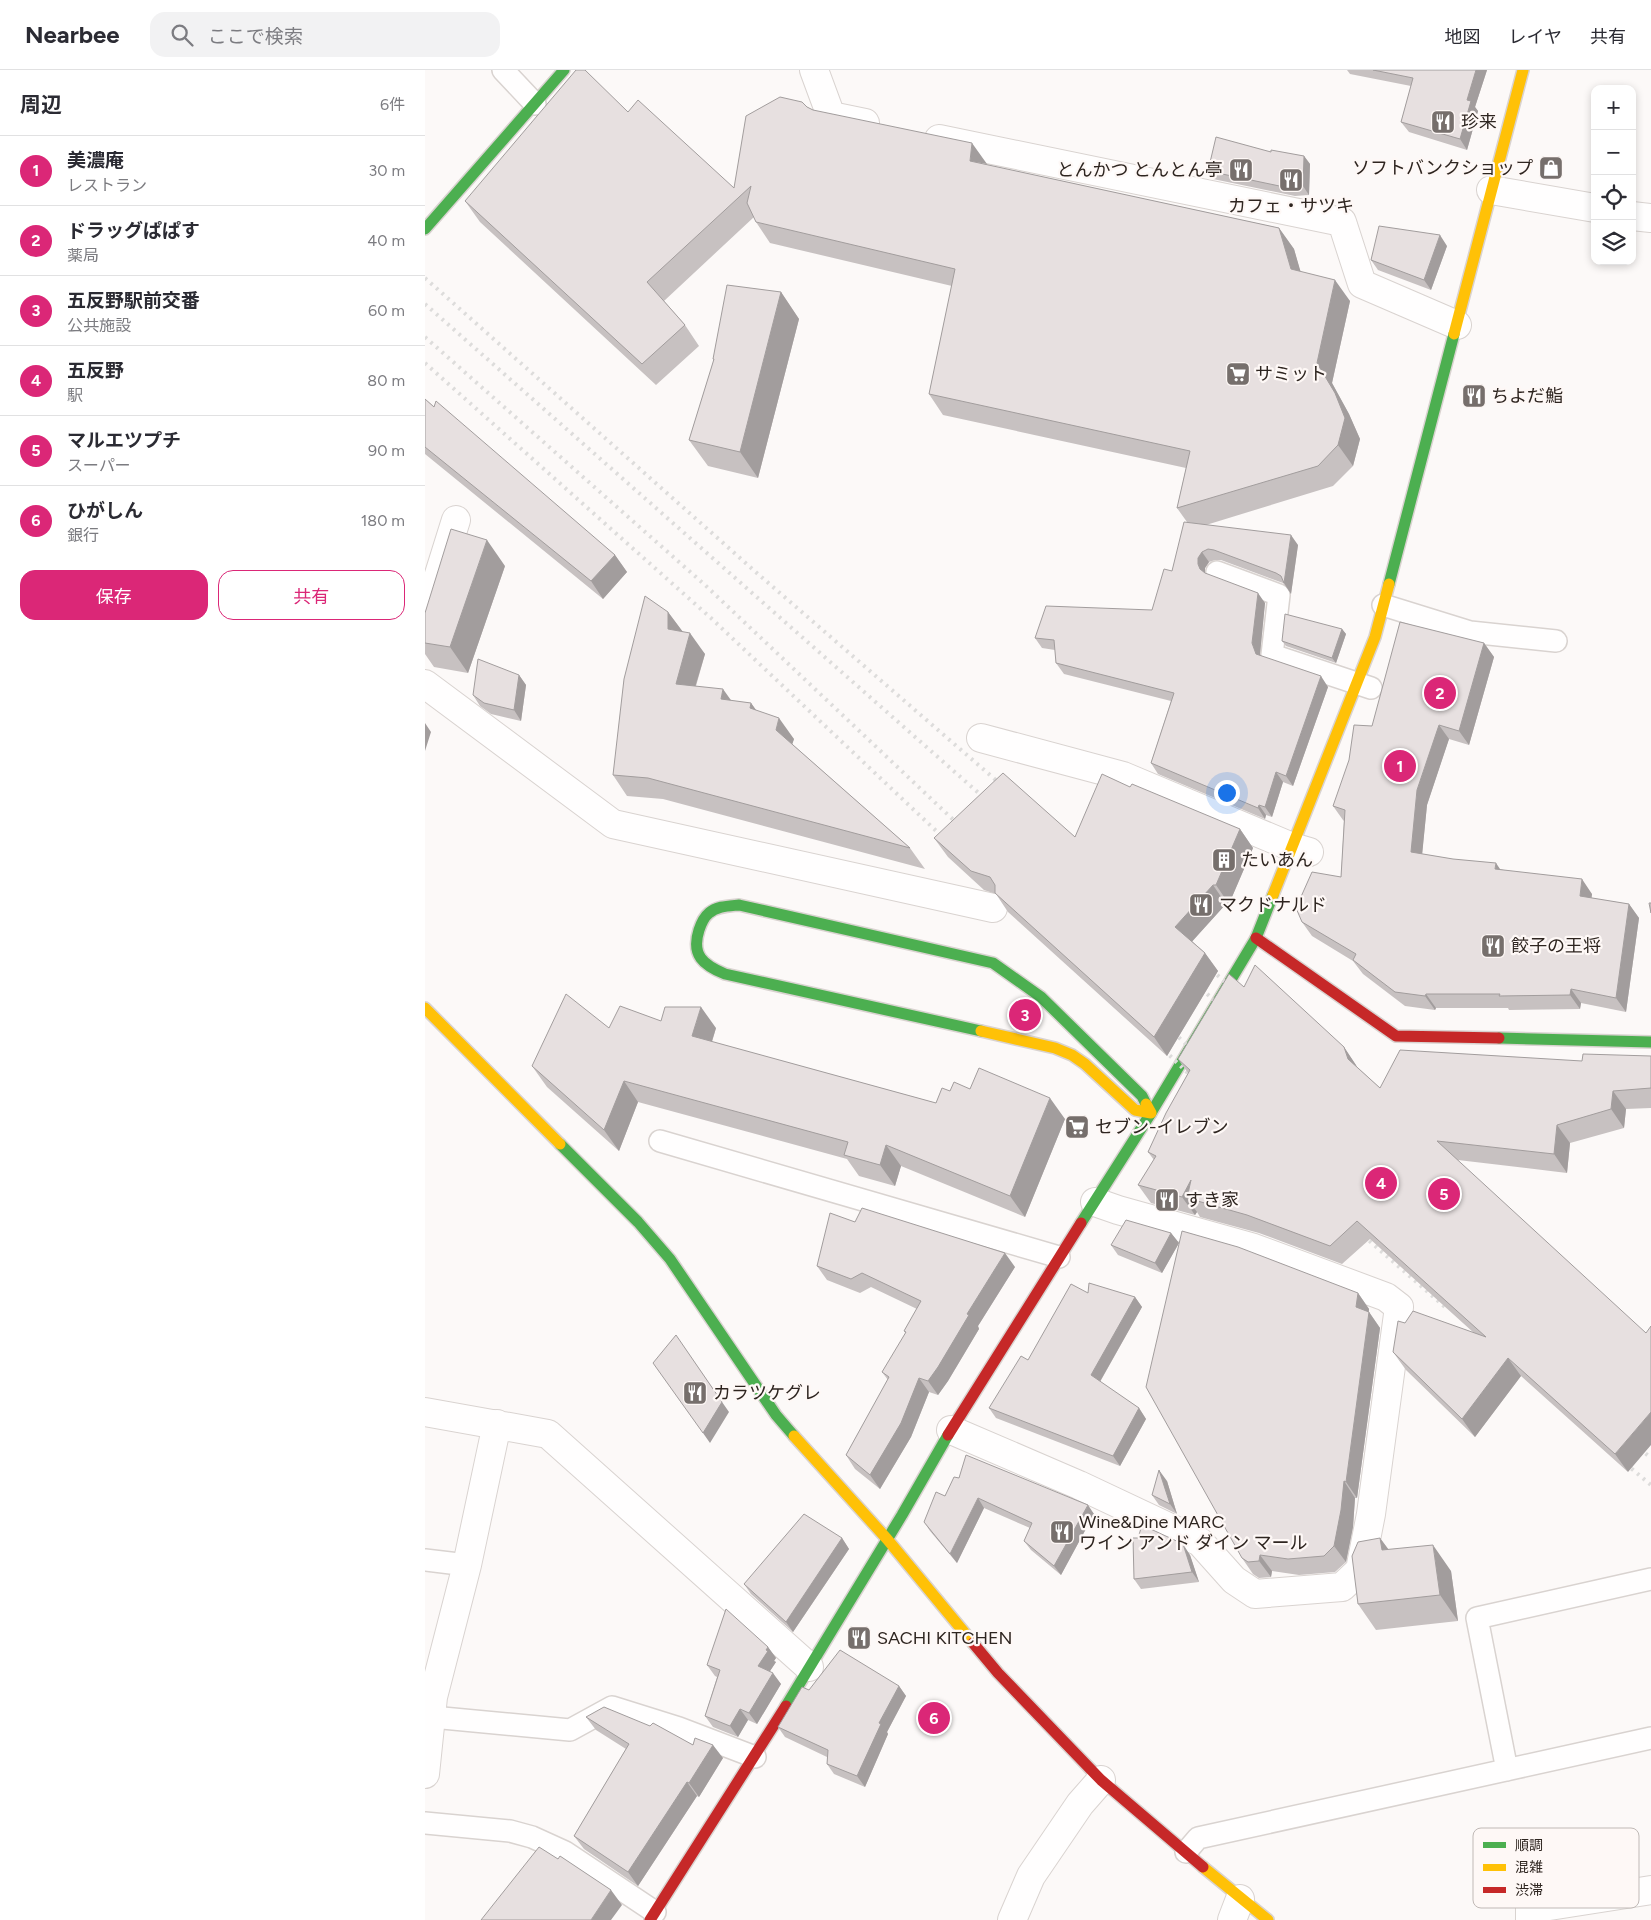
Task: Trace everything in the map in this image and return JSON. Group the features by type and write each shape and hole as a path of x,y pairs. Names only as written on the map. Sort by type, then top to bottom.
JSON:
{"street":[{"path":"425,229 564,70"},
{"path":"814,70 831,116 889,128"},
{"path":"652,1916 755,1757 951,1430 1151,1112 1256,938 1300,850 1364,685 1383,605 1523,70"},
{"path":"918,134 1342,222 1362,284 1457,325"},
{"path":"1491,190 1591,207"},
{"path":"1636,216 1651,218"},
{"path":"425,619 456,520"},
{"path":"425,684 613,824 993,908"},
{"path":"981,738 1123,776 1300,850"},
{"path":"739,905 993,964 1041,997 1142,1096 1151,1112 1135,1110 1085,1064 1072,1055 1055,1048 725,974 709,968 701,960 696,945 701,925 708,914 720,907 739,905"},
{"path":"1256,938 1396,1036 1651,1042"},
{"path":"425,1009 638,1222 670,1259 749,1378 776,1415 807,1452 887,1538 998,1673 1101,1780 1186,1852 1236,1909 1268,1920"},
{"path":"951,1430 1079,1485 1200,1542 1234,1580 1255,1594 1342,1587 1360,1570 1371,1514 1399,1307 1385,1297 1254,1248 1117,1210 1095,1202"},
{"path":"425,1412 548,1434 809,1667"},
{"path":"425,1774 430,1703 467,1565 497,1424"},
{"path":"1012,1920 1031,1876 1080,1804 1101,1780"}],"lane":[{"path":"503,70 535,104"},
{"path":"1217,572 1279,595 1272,655 1364,685"},
{"path":"1383,605 1470,632 1556,641"},
{"path":"660,1141 1059,1257"},
{"path":"425,1560 467,1565"},
{"path":"1507,1770 1477,1618 1651,1579"},
{"path":"430,1703 570,1730 612,1707 679,1728 755,1757"},
{"path":"1186,1852 1198,1838 1651,1738"},
{"path":"425,1823 510,1831 533,1837 565,1852 652,1916"}],"building":[{"path":"576,70 585,70 628,112 638,100 734,188 746,116 780,97 802,102 813,110 972,143 970,161 1279,228 1291,269 1335,280 1317,363 1335,393 1345,418 1338,445 1318,466 1177,508 1190,451 929,394 955,269 756,222 747,203 751,186 647,282 685,325 642,364 465,201"},
{"path":"1373,70 1476,70 1467,100 1471,101 1460,139 1401,122 1413,78"},
{"path":"1216,137 1271,152 1271,150 1304,156 1303,186 1289,188 1208,171"},
{"path":"1379,226 1440,235 1424,280 1371,260"},
{"path":"727,285 781,292 740,452 689,440 714,359"},
{"path":"425,399 434,407 436,401 615,555 591,581 425,447"},
{"path":"1184,522 1291,535 1284,583 1281,576 1276,573 1214,550 1208,549 1202,552 1198,558 1200,569 1205,573 1258,593 1252,643 1256,654 1321,676 1286,776 1276,772 1265,807 1259,805 1258,808 1151,763 1174,693 1056,663 1054,640 1035,638 1046,606 1152,610 1164,569 1172,571"},
{"path":"451,529 487,540 450,647 425,643 425,613"},
{"path":"645,596 668,612 668,629 690,633 676,684 723,689 721,699 751,703 750,708 779,718 776,730 910,848 648,778 613,775 624,679"},
{"path":"1285,614 1342,629 1332,658 1282,641"},
{"path":"1400,622 1484,643 1459,731 1439,725 1417,790 1411,852 1453,859 1496,863 1495,869 1582,879 1580,896 1629,904 1616,998 1571,989 1570,995 1426,994 1425,996 1395,992 1353,960 1356,954 1302,922 1296,908 1312,872 1341,877 1345,810 1333,806 1349,760 1354,725 1372,726"},
{"path":"478,659 519,675 514,710 484,703 473,695"},
{"path":"1003,773 1075,837 1102,774 1130,787 1132,784 1240,829 1216,885 1213,885 1175,927 1205,953 1154,1037 995,893 995,885 990,877 971,871 934,838"},
{"path":"1255,965 1344,1047 1348,1059 1380,1088 1400,1050 1582,1061 1583,1054 1651,1056 1651,1088 1613,1091 1611,1109 1557,1125 1554,1154 1437,1141 1646,1333 1651,1326 1651,1412 1615,1454 1508,1358 1462,1419 1393,1352 1398,1321 1405,1323 1413,1311 1486,1337 1357,1221 1330,1246 1247,1215 1187,1198 1191,1180 1182,1197 1138,1185 1156,1156 1148,1152 1166,1113 1190,1070 1178,1059 1229,974 1244,987"},
{"path":"566,994 609,1028 620,1006 661,1021 665,1007 701,1007 692,1036 936,1103 942,1088 950,1091 954,1082 970,1089 979,1068 1050,1098 1010,1196 886,1145 880,1165 844,1155 848,1142 624,1081 604,1130 532,1066"},
{"path":"862,1208 1005,1253 967,1314 969,1315 938,1367 928,1381 919,1378 901,1423 870,1475 846,1455 889,1377 882,1372 906,1332 904,1331 921,1301 862,1273 851,1279 817,1266 830,1213 855,1222"},
{"path":"1126,1220 1171,1233 1155,1263 1111,1245"},
{"path":"1182,1231 1238,1247 1358,1293 1356,1307 1369,1312 1341,1510 1334,1546 1324,1556 1288,1559 1260,1555 1259,1561 1248,1562 1242,1558 1146,1387"},
{"path":"1089,1283 1135,1297 1091,1375 1139,1408 1113,1456 989,1408 1021,1356 1028,1360 1071,1284 1088,1293"},
{"name":"カラツケグレ","path":"676,1335 722,1402 703,1433 653,1363"},
{"path":"966,1455 1088,1505 1054,1566 1024,1541 1032,1523 978,1498 950,1554 924,1522 936,1492 945,1496 954,1477 959,1478"},
{"path":"1159,1470 1170,1504 1152,1495"},
{"path":"804,1514 842,1538 786,1622 744,1584"},
{"path":"1142,1525 1183,1544 1192,1572 1134,1579 1133,1538 1138,1538"},
{"path":"1380,1538 1382,1550 1433,1545 1440,1595 1358,1604 1352,1556 1358,1542"},
{"path":"726,1609 768,1647 766,1650 768,1651 758,1666 773,1673 749,1713 740,1709 730,1726 705,1716 720,1670 707,1665"},
{"path":"840,1650 899,1686 879,1723 881,1724 857,1776 827,1764 828,1750 778,1727 802,1687 809,1690"},
{"path":"604,1707 650,1726 653,1723 693,1745 695,1738 713,1745 628,1872 574,1836 629,1744 586,1717"},
{"path":"539,1847 558,1859 560,1856 611,1890 591,1920 481,1920"}],"railway":[{"path":"425,278 758,574 1005,788"},
{"path":"425,304 991,804"},
{"path":"425,337 705,585 963,829"},
{"path":"425,363 712,619 950,844"},
{"path":"1206,965 1234,990"},
{"path":"1196,984 1224,1009"},
{"path":"1168,1027 1197,1055"},
{"path":"1159,1045 1198,1083"},
{"path":"1358,1231 1445,1307"},
{"path":"1634,1444 1651,1458"},
{"path":"1620,1459 1651,1485"}],"traffic: fast":[{"path":"425,229 564,70"},
{"path":"1389,584 1454,334"},
{"path":"1081,1223 1151,1113 1256,938 1273,895"},
{"path":"739,905 993,963 1041,997 1142,1096 1146,1104"},
{"path":"739,905 723,907 712,911 704,919 699,930 697,939 698,953 705,963 717,971 981,1031"},
{"path":"1499,1038 1651,1042"},
{"path":"560,1144 638,1222 670,1259 776,1415 794,1436"},
{"path":"786,1706 902,1515 948,1435"}],"traffic: slow":[{"path":"1454,334 1523,70"},
{"path":"1273,895 1375,637 1389,584"},
{"path":"425,1008 560,1144"},
{"path":"981,1031 1055,1048 1072,1055 1085,1064 1135,1110 1151,1113 1146,1104"},
{"path":"794,1436 887,1539 973,1643"},
{"path":"1203,1867 1268,1920"}],"traffic: jam":[{"path":"1256,938 1396,1036 1499,1038"},
{"path":"948,1435 1081,1223"},
{"path":"973,1643 998,1673 1101,1780 1203,1867"},
{"path":"650,1920 786,1706"}],"place":[{"name":"珍来","path":"1443,122"},
{"name":"ソフトバンクショップ","path":"1551,168"},
{"name":"とんかつ とんとん亭","path":"1241,170"},
{"name":"カフェ・サツキ","path":"1291,180"},
{"name":"サミット","path":"1238,374"},
{"name":"ちよだ鮨","path":"1474,396"},
{"name":"ドラッグぱぱす","path":"1440,693"},
{"name":"美濃庵","path":"1400,766"},
{"name":"たいあん","path":"1224,860"},
{"name":"マクドナルド","path":"1201,905"},
{"name":"餃子の王将","path":"1493,946"},
{"name":"五反野駅前交番","path":"1025,1015"},
{"name":"セブン-イレブン","path":"1077,1127"},
{"name":"五反野","path":"1381,1183"},
{"name":"マルエツプチ","path":"1444,1194"},
{"name":"すき家","path":"1167,1200"},
{"name":"カラツケグレ","path":"695,1393"},
{"name":"Wine&Dine MARC ワイン アンド ダイン マール","path":"1062,1532"},
{"name":"SACHI KITCHEN","path":"859,1638"},
{"name":"ひがしん","path":"934,1718"}]}
